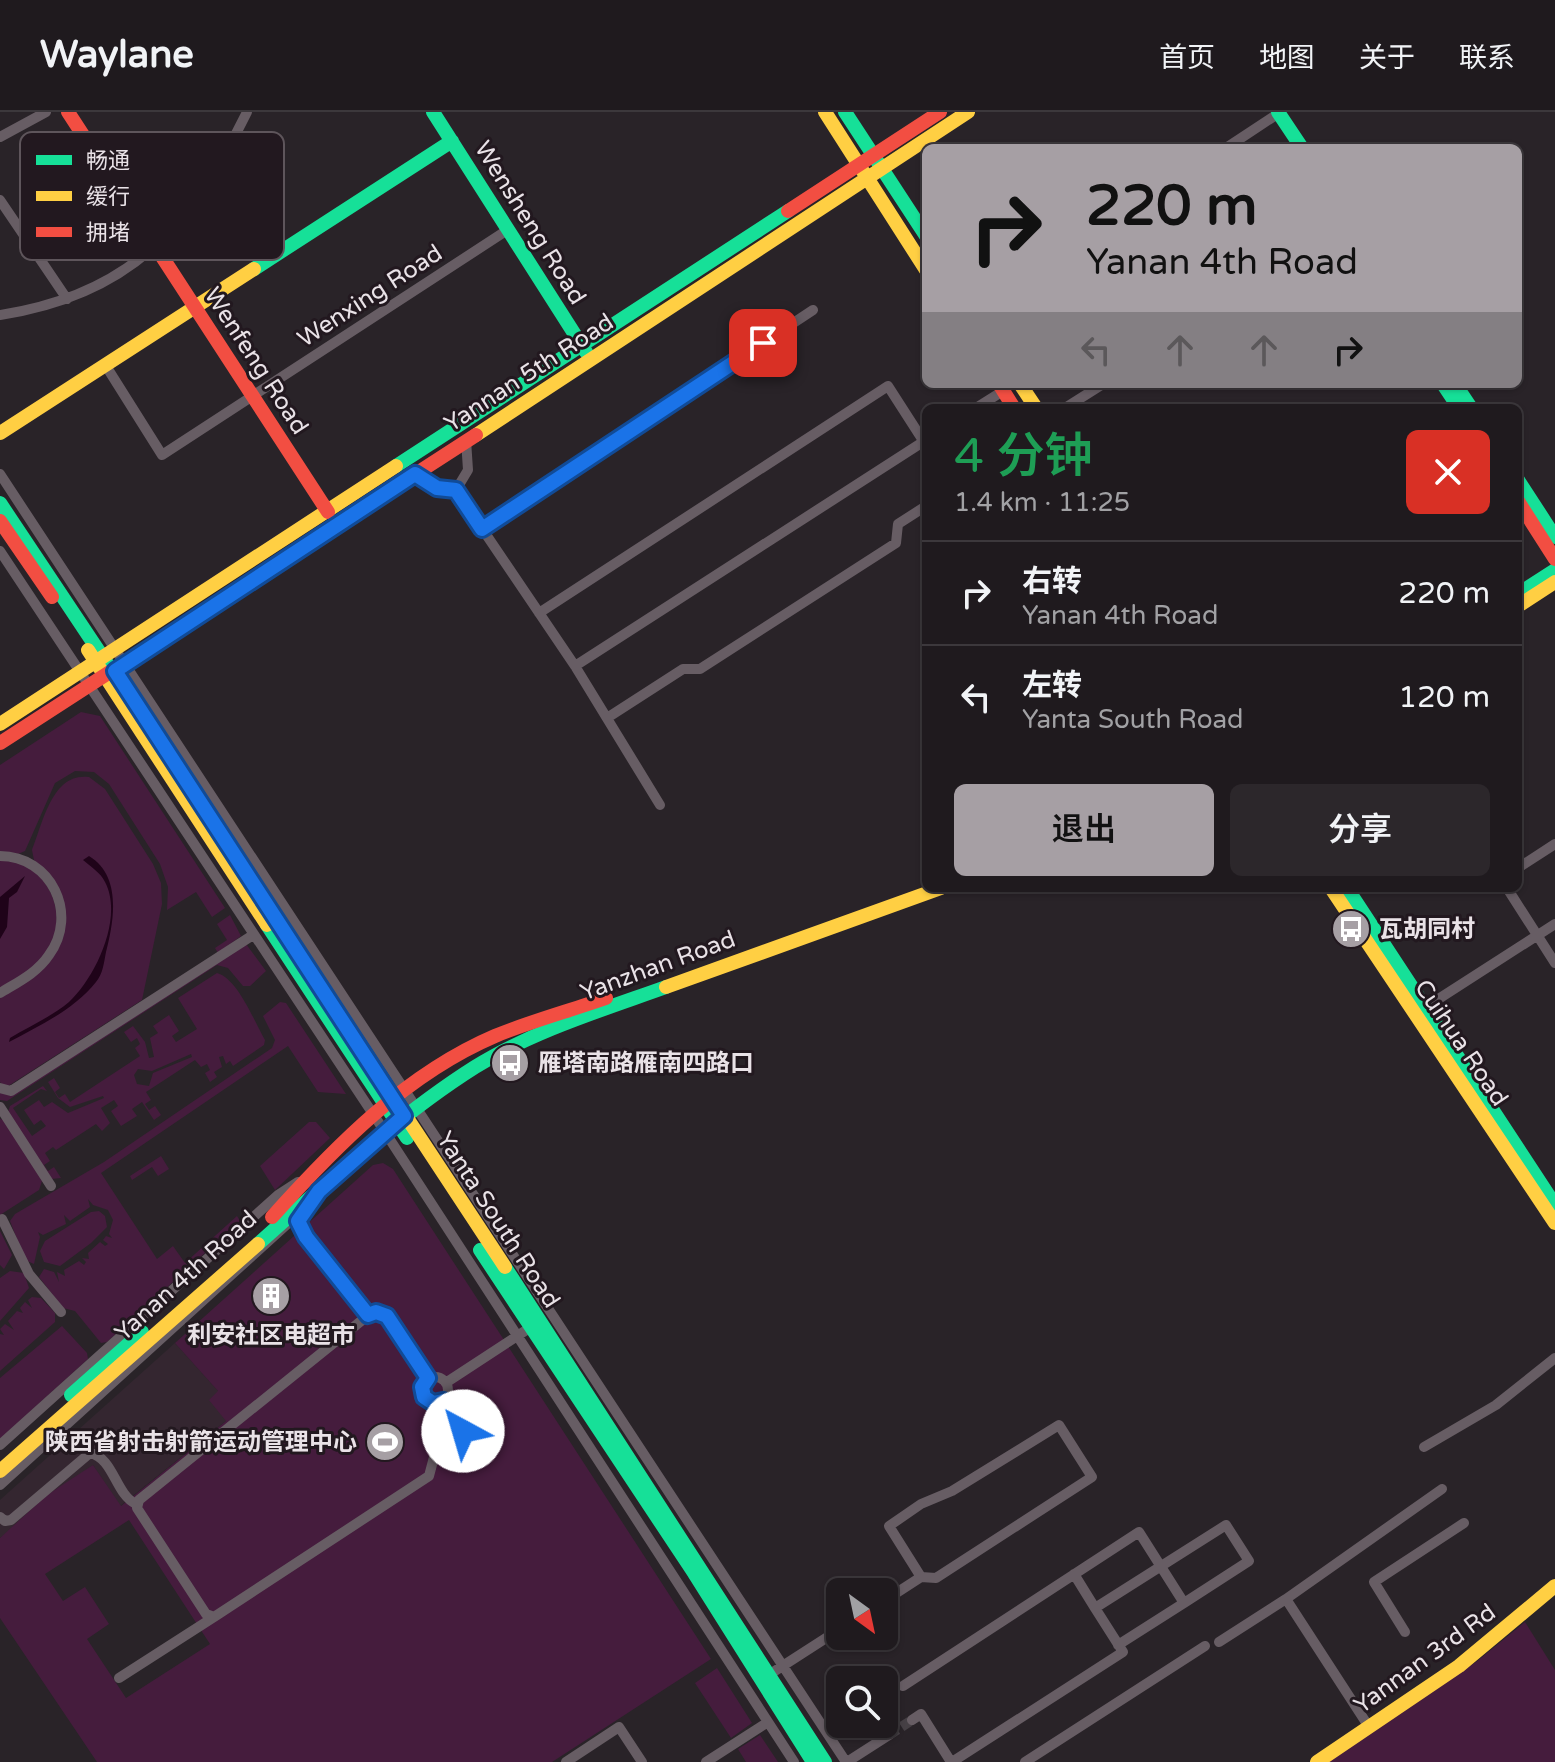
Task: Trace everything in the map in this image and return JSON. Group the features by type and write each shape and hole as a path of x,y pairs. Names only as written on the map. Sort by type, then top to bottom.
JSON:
{"main road":[{"name":"Wenfeng Road","path":"68,112 81,132"},
{"name":"Wensheng Road","path":"433,112 590,359"},
{"path":"825,112 922,264"},
{"path":"845,112 922,230"},
{"name":"Yannan 5th Road","path":"0,724 940,112"},
{"name":"Yannan 5th Road","path":"0,743 92,686 968,112"},
{"path":"1275,114 1290,144"},
{"path":"1275,114 1299,144"},
{"path":"284,250 452,141"},
{"name":"Wenfeng Road","path":"164,260 328,512"},
{"path":"0,433 269,260"},
{"path":"1522,486 1555,537"},
{"name":"Yanta South Road","path":"0,503 104,654 396,1097 395,1123 764,1678 825,1762"},
{"path":"1522,507 1555,559"},
{"name":"Yanta South Road","path":"0,521 104,654"},
{"path":"1522,591 1555,570"},
{"path":"1522,603 1555,582"},
{"name":"Yanzhan Road","path":"396,1097 470,1047 506,1031 922,884"},
{"name":"Yanzhan Road","path":"395,1123 477,1066 563,1024 930,892"},
{"name":"Cuihua Road","path":"1334,892 1554,1215"},
{"name":"Cuihua Road","path":"1350,892 1426,1007 1554,1215"},
{"name":"Yanan 4th Road","path":"0,1459 280,1210 307,1177 373,1114 396,1097"},
{"name":"Yanta South Road","path":"395,1123 703,1570 813,1762"},
{"name":"Yanan 4th Road","path":"0,1471 395,1123"},
{"name":"Yannan 3rd Rd","path":"1317,1762 1459,1666 1555,1586"}],"street":[{"path":"0,137 46,112"},
{"path":"237,132 247,112"},
{"path":"1232,144 1275,114"},
{"path":"0,200 20,230"},
{"name":"Wenxing Road","path":"106,366 162,455 509,229"},
{"path":"41,260 67,299"},
{"path":"0,315 43,308 96,289 137,260"},
{"path":"482,529 813,310"},
{"path":"539,613 888,386 922,437"},
{"path":"981,404 1001,388"},
{"path":"1071,404 1097,388"},
{"path":"456,490 468,470 466,440"},
{"path":"575,666 922,443"},
{"path":"0,474 104,654"},
{"path":"415,474 437,488 456,490"},
{"path":"456,490 575,666 660,805"},
{"path":"607,718 683,669 700,669 896,543 898,524 922,509"},
{"path":"0,551 373,1114 395,1123 518,1337 794,1762"},
{"path":"115,671 396,1097 418,1106 846,1762 884,1738"},
{"path":"1522,865 1555,844"},
{"path":"0,856 21,859 43,872 56,891 62,914 59,936 48,957 33,973 0,993"},
{"path":"233,905 258,888"},
{"path":"1510,892 1555,963"},
{"path":"1426,1007 1555,924"},
{"path":"0,1088 11,1091 253,935"},
{"path":"0,1107 51,1186"},
{"path":"0,1445 278,1195 307,1177"},
{"path":"0,1485 297,1218 319,1191"},
{"path":"297,1218 306,1237 368,1315"},
{"path":"2,1219 29,1274 61,1312"},
{"path":"136,1504 368,1315 376,1312 387,1316 428,1378"},
{"path":"447,1382 531,1327"},
{"path":"1424,1447 1496,1405 1555,1358"},
{"path":"119,1678 429,1476 445,1405 449,1392 447,1382 438,1376 428,1378 422,1387 424,1397 433,1403 445,1405 463,1431"},
{"path":"898,1592 921,1577 936,1578 1092,1477 1059,1425 952,1491 921,1504 889,1526 921,1577"},
{"path":"0,1517 5,1521 11,1520 90,1453 100,1457 129,1500 136,1504 206,1614 214,1617"},
{"path":"1219,1642 1286,1599 1442,1489"},
{"path":"1405,1632 1374,1582 1464,1523"},
{"path":"1095,1608 1226,1525 1249,1561 1118,1645"},
{"path":"903,1686 1139,1532 1184,1603"},
{"path":"912,1720 921,1714 951,1762 1123,1652 1074,1574"},
{"path":"1286,1599 1369,1727"},
{"path":"764,1678 826,1638"},
{"path":"1025,1762 1205,1646"},
{"path":"706,1762 768,1722"},
{"path":"566,1762 619,1727 642,1762"}],"shaded area":[{"path":"81,712 100,716 225,908 212,917 196,892 167,910 168,887 160,864 109,784 94,772 75,771 55,783 25,851 18,854 0,852 0,765"},
{"path":"89,777 105,789 153,864 161,883 162,904 142,1000 5,1088 0,1082 0,997 29,979 64,929 43,868 34,860 32,850 45,814 58,791 66,782"},
{"path":"89,856 107,875 113,900 111,927 100,975 87,992 67,1009 9,1042 10,1038 69,1002 97,963 109,929 110,897 103,879 83,860"},
{"path":"0,859 18,862 33,870 44,882 52,896 56,929 51,945 41,960 0,990"},
{"path":"25,876 17,892 9,898 7,927 0,939 0,897"},
{"path":"230,915 241,936 218,953 215,948 227,940 217,924"},
{"path":"246,944 266,971 250,986 243,986 228,968 217,965 7,1101 0,1100 0,1092 8,1095"},
{"path":"217,973 225,977 245,1002 265,1040 264,1045 233,1066 230,1061 226,1064 223,1056 219,1057 222,1067 214,1072 217,1077 210,1082 205,1073 210,1070 207,1064 201,1067 195,1060 146,1092 151,1100 145,1104 149,1110 155,1106 161,1115 154,1120 142,1102 132,1109 137,1116 121,1126 111,1111 118,1106 114,1100 101,1108 110,1123 102,1131 96,1124 56,1150 53,1147 45,1153 50,1161 44,1165 48,1171 54,1167 61,1178 51,1179 8,1112 10,1106 43,1086 47,1091 41,1089 13,1108 32,1136 46,1126 41,1120 34,1125 24,1110 39,1100 44,1107 52,1102 68,1113 104,1098 70,1107 58,1098 48,1082 54,1078 60,1088 55,1092 59,1098 65,1094 70,1102 140,1056 135,1048 140,1044 137,1038 131,1042 124,1032 133,1026 145,1042 149,1058 154,1057 150,1038 158,1033 153,1026 169,1015 179,1031 172,1036 176,1042 197,1029 178,998","holes":["191,1054 192,1057 153,1073 149,1086 137,1084 134,1075 138,1069 152,1071"]},
{"path":"280,1002 286,1003 346,1094 318,1092 288,1046 101,1173 157,1259 173,1246 185,1263 237,1216 240,1221 107,1342 101,1343 75,1311 63,1308 39,1277 44,1269 54,1272 59,1282 57,1272 65,1276 64,1270 79,1261 84,1265 86,1262 82,1258 89,1259 88,1253 100,1242 105,1246 108,1244 103,1240 106,1236 112,1238 109,1234 113,1220 108,1210 93,1205 88,1199 90,1207 70,1221 64,1215 66,1224 43,1235 38,1232 40,1237 34,1264 25,1260 10,1221 15,1214 104,1162 272,1048 275,1040 263,1016"},
{"path":"0,1119 4,1120 42,1181 39,1190 0,1215"},
{"path":"309,1122 316,1122 330,1138 275,1190 260,1166"},
{"path":"161,1156 169,1169 158,1176 152,1167 132,1180 130,1176"},
{"name":"陕西省射击射箭运动管理中心","path":"383,1163 393,1169 711,1659 552,1762 97,1762 0,1618 0,1538 47,1495 93,1465 121,1506 226,1421 209,1400 218,1391 175,1343 373,1165","holes":["129,1520 210,1644 126,1698 87,1639 109,1624 85,1587 63,1601 45,1574"]},
{"path":"99,1211 105,1216 107,1227 91,1243 60,1266 44,1262 40,1251 45,1241 91,1212"},
{"path":"0,1231 12,1255 4,1269 0,1265"},
{"path":"10,1271 24,1273 29,1288 0,1321 0,1278"},
{"path":"41,1298 55,1313 55,1322 0,1371 0,1334 4,1335 0,1329 5,1324 14,1330 8,1321 17,1311 23,1313 20,1308 25,1302 32,1308 28,1300"},
{"path":"62,1326 87,1353 88,1359 0,1439 0,1378"},
{"path":"175,1343 218,1391 227,1420 120,1506 93,1465 0,1538 0,1500"},
{"path":"1525,1622 1555,1670 1555,1762 1325,1762 1476,1662"},
{"path":"717,1668 752,1723 731,1738 695,1683"},
{"path":"760,1735 778,1762 746,1762 738,1749"}],"tunnel":[{"path":"898,1729 912,1720"}],"traffic: fast":[{"path":"433,112 586,352"},
{"path":"845,112 922,230"},
{"path":"1278,112 1299,144"},
{"path":"284,250 452,141"},
{"path":"396,466 788,211"},
{"path":"254,269 268,260"},
{"path":"1446,388 1456,404"},
{"path":"1458,388 1468,404"},
{"path":"1522,486 1555,537"},
{"path":"0,503 190,788"},
{"path":"1522,591 1555,570"},
{"path":"1350,892 1555,1205"},
{"path":"267,925 407,1138"},
{"path":"258,1244 390,1129 475,1067 544,1032 666,987"},
{"path":"480,1250 694,1573 813,1762"},
{"path":"505,1267 825,1762"},
{"path":"71,1395 142,1332"}],"traffic: slow":[{"path":"825,112 922,264"},
{"path":"476,435 968,112"},
{"path":"0,433 254,269"},
{"path":"1023,388 1033,404"},
{"path":"0,724 396,466"},
{"path":"1522,603 1555,582"},
{"path":"88,650 267,925"},
{"path":"190,788 505,1267"},
{"path":"666,987 930,892"},
{"path":"1334,892 1555,1223"},
{"path":"0,1471 258,1244"},
{"path":"1317,1762 1459,1666 1555,1586"}],"traffic: jam":[{"path":"68,112 81,132"},
{"path":"788,211 940,112"},
{"path":"164,260 328,512"},
{"path":"1002,388 1012,404"},
{"path":"0,743 476,435"},
{"path":"1522,507 1555,559"},
{"path":"0,521 52,597"},
{"path":"272,1217 321,1164 374,1114 432,1070 495,1036 606,998"}],"place":[{"name":"瓦胡同村","path":"1351,929"},
{"name":"雁塔南路雁南四路口","path":"510,1063"},
{"name":"利安社区电超市","path":"271,1296"},
{"name":"陕西省射击射箭运动管理中心","path":"385,1442"}],"route":[{"path":"463,1431 443,1401 433,1403 424,1397 422,1387 428,1378 387,1316 376,1312 368,1315 300,1229 297,1218 319,1191 404,1116 395,1097 115,671 415,474 437,488 456,490 482,529 763,343"}]}
